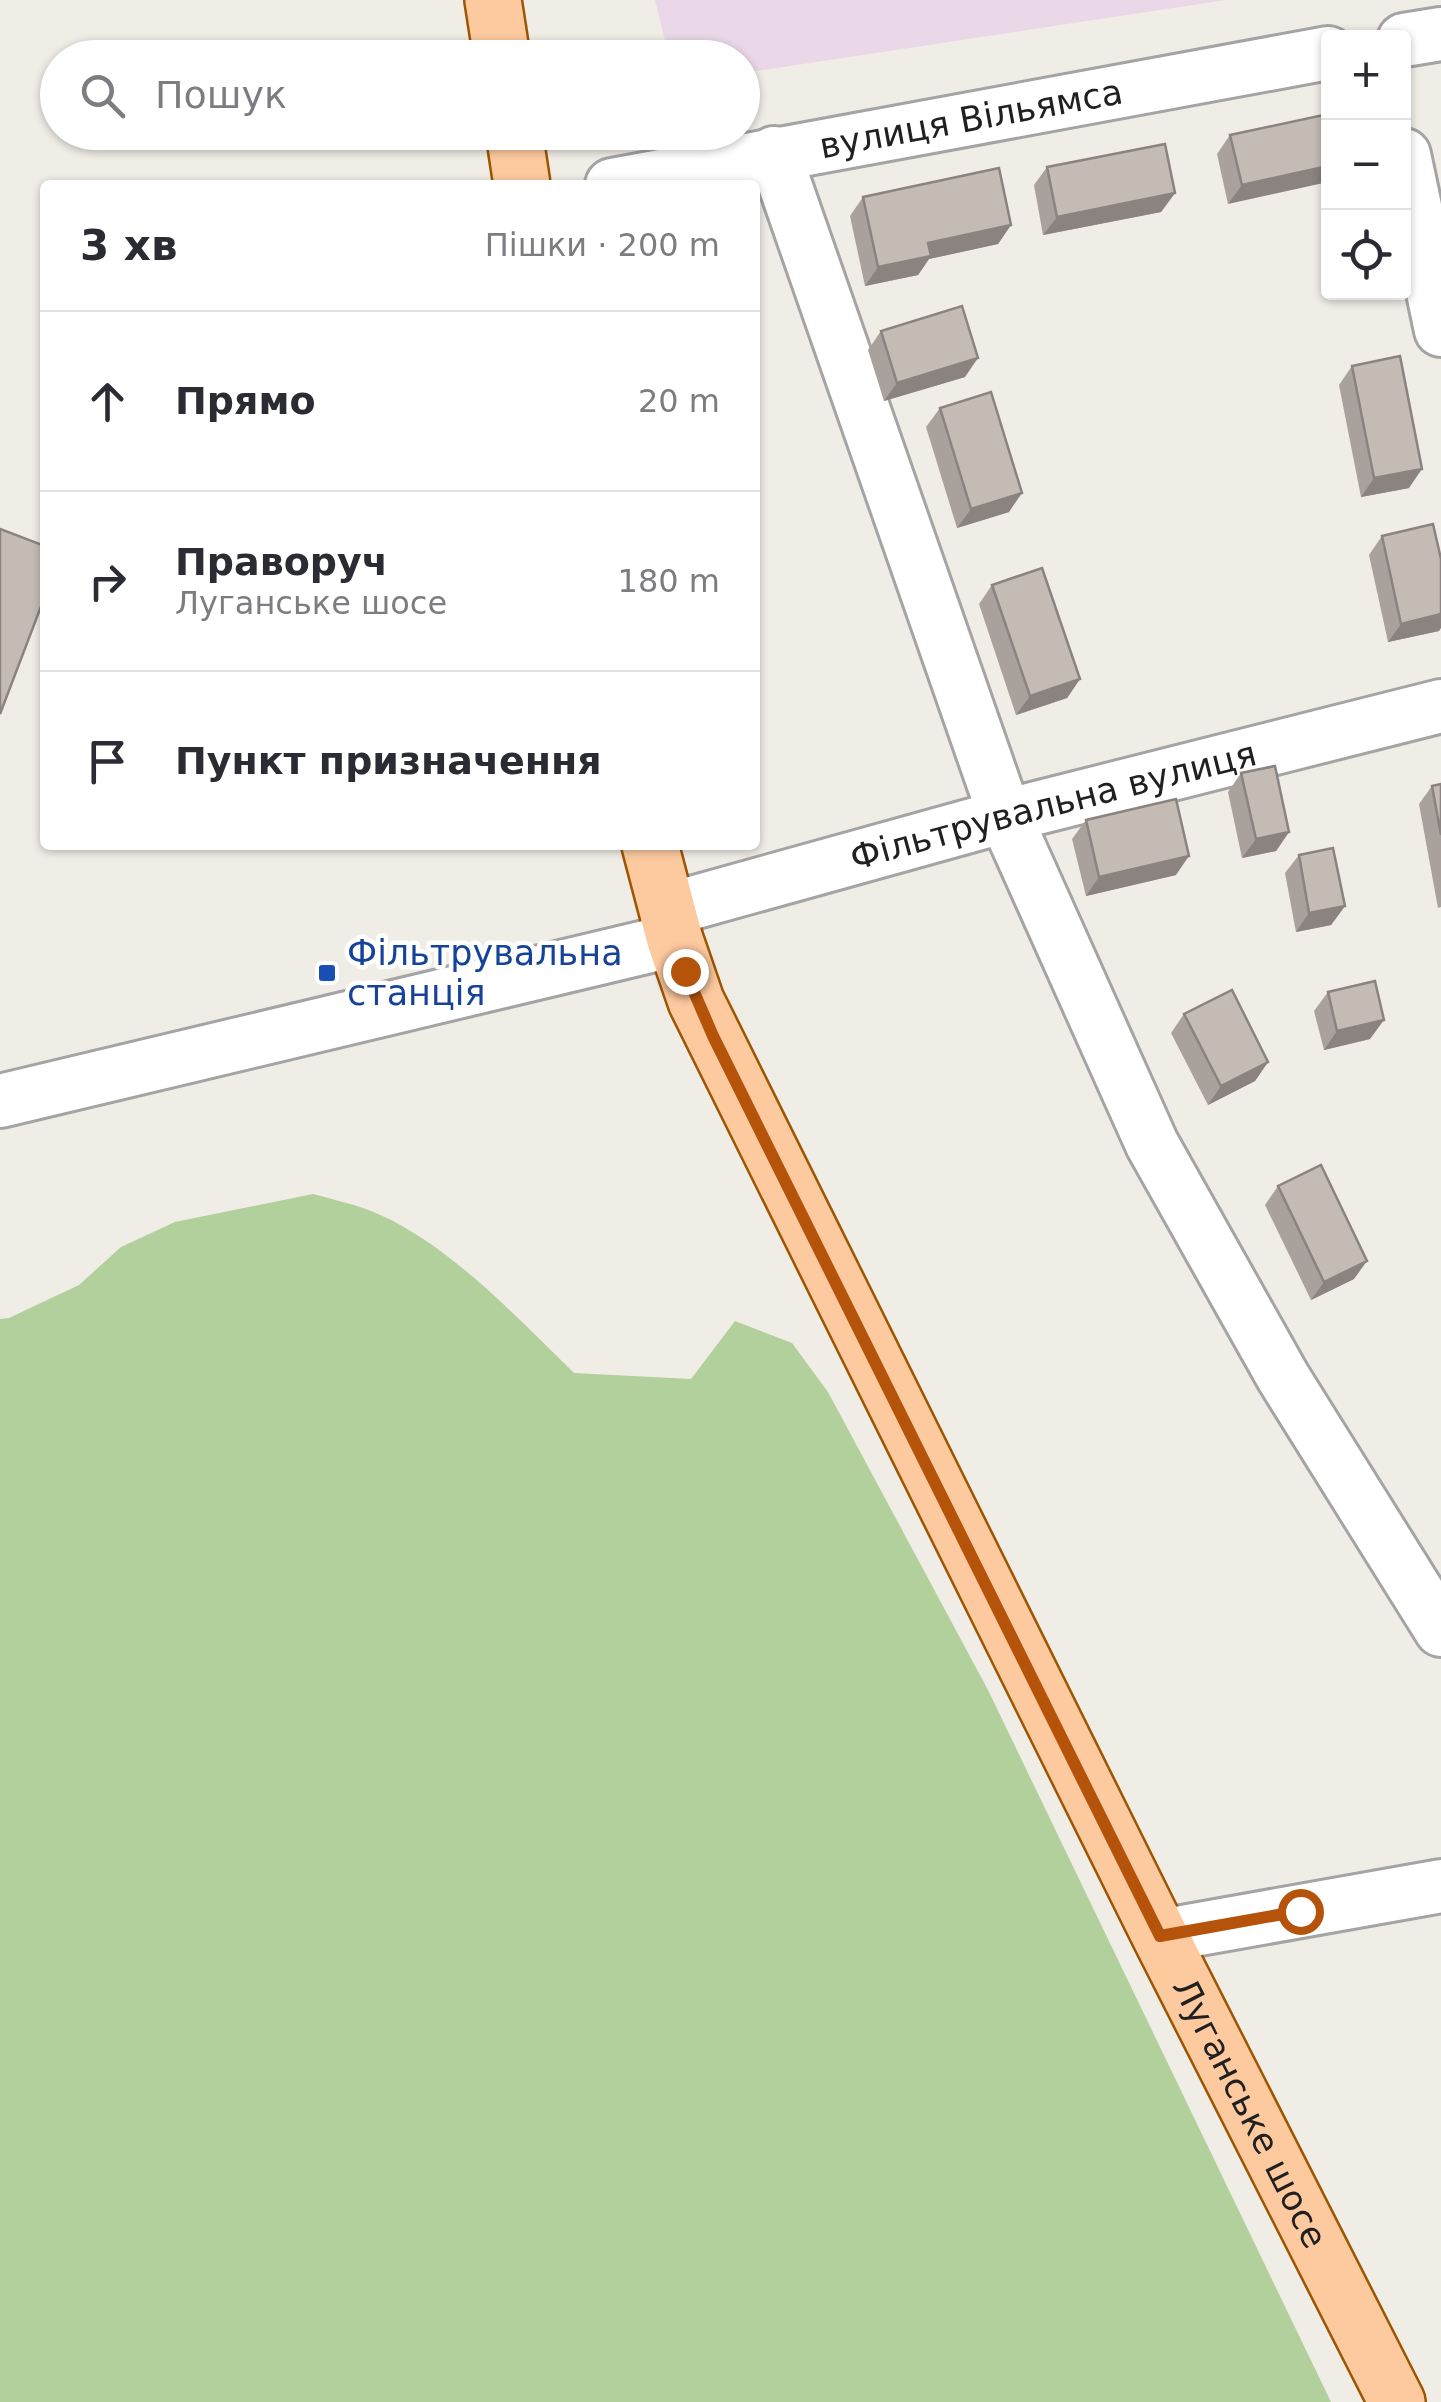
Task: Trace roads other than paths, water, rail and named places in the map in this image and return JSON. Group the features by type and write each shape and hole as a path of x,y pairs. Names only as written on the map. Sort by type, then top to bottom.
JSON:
{"main road":[{"path":"492,0 499,40"},
{"path":"517,150 521,180"},
{"name":"Луганське шосе","path":"651,850 696,1001 1160,1936 1397,2402"}],"street":[{"path":"1411,39 1441,34"},
{"name":"вулиця Вільямса","path":"637,180 1321,55"},
{"path":"774,153 1005,816 1152,1144 1283,1378 1441,1630"},
{"path":"1411,188 1441,330"},
{"name":"Фільтрувальна вулиця","path":"0,1101 671,925 1005,816 1441,706"},
{"path":"1160,1936 1441,1886"}],"place":[{"name":"Фільтрувальна станція","path":"327,973"}]}
